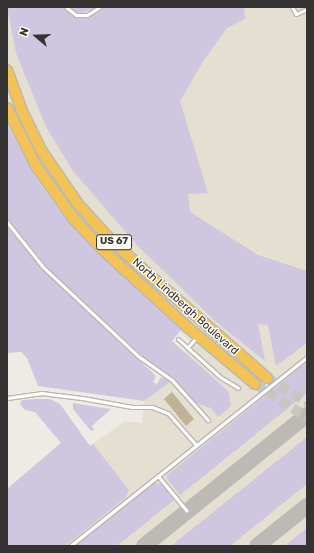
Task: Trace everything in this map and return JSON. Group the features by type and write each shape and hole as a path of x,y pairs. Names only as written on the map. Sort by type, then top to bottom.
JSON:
{"highway":[{"name":"North Lindbergh Boulevard","path":"7,70 34,137 52,169 78,204 107,236 146,272 267,378"},
{"name":"North Lindbergh Boulevard","path":"7,108 36,166 73,218 102,249 198,336 255,384"}],"lane":[{"path":"66,7 76,15 86,15 100,7"},
{"path":"292,7 296,14 307,9"},
{"path":"7,222 43,267 138,356 172,380 208,420"},
{"path":"187,348 198,336"},
{"path":"178,339 220,377 238,388"},
{"path":"70,546 307,357"},
{"path":"7,398 41,393 82,398 132,407 152,407 168,413 196,445"},
{"path":"158,476 187,511"}],"shaded area":[{"path":"7,7 307,7 307,546 7,546 7,489 76,430 90,446 125,421 142,423 144,401 193,344 111,270 41,195 7,133"},
{"path":"7,7 63,7 72,16 83,17 95,14 103,7 244,7 245,19 227,28 204,60 180,101 208,193 188,194 190,212 258,255 307,271 307,343 276,366 268,325 258,324 265,361 215,321 135,243 73,171 46,127 16,53"},
{"path":"69,7 97,7 81,14"},
{"path":"7,124 35,177 62,214 95,251 181,330 172,341 229,392 231,406 218,417 211,408 193,402 173,379 154,366 83,303 53,274 7,219"},
{"path":"7,227 52,278 156,376 153,382 157,384 161,377 170,382 144,401 38,386 27,358 21,352 7,353"},
{"path":"307,362 307,393 180,495 167,479 167,475"},
{"path":"50,399 60,404 90,446 93,444 129,490 125,498 65,546 7,546 7,489 61,443 35,412 25,410 20,404 22,400"},
{"path":"73,403 111,409 92,426 94,430 91,431 73,409"},
{"path":"307,437 307,484 230,546 171,546"},
{"path":"154,483 161,484 174,500 117,546 75,546"},
{"path":"307,528 307,546 285,546"}],"building":[{"path":"172,392 194,419 186,426 164,399"}],"taxiway":[{"path":"144,546 307,415"},
{"path":"257,546 307,506"}],"tunnel":[{"path":"267,378 307,402"},
{"path":"255,384 307,417"}]}
